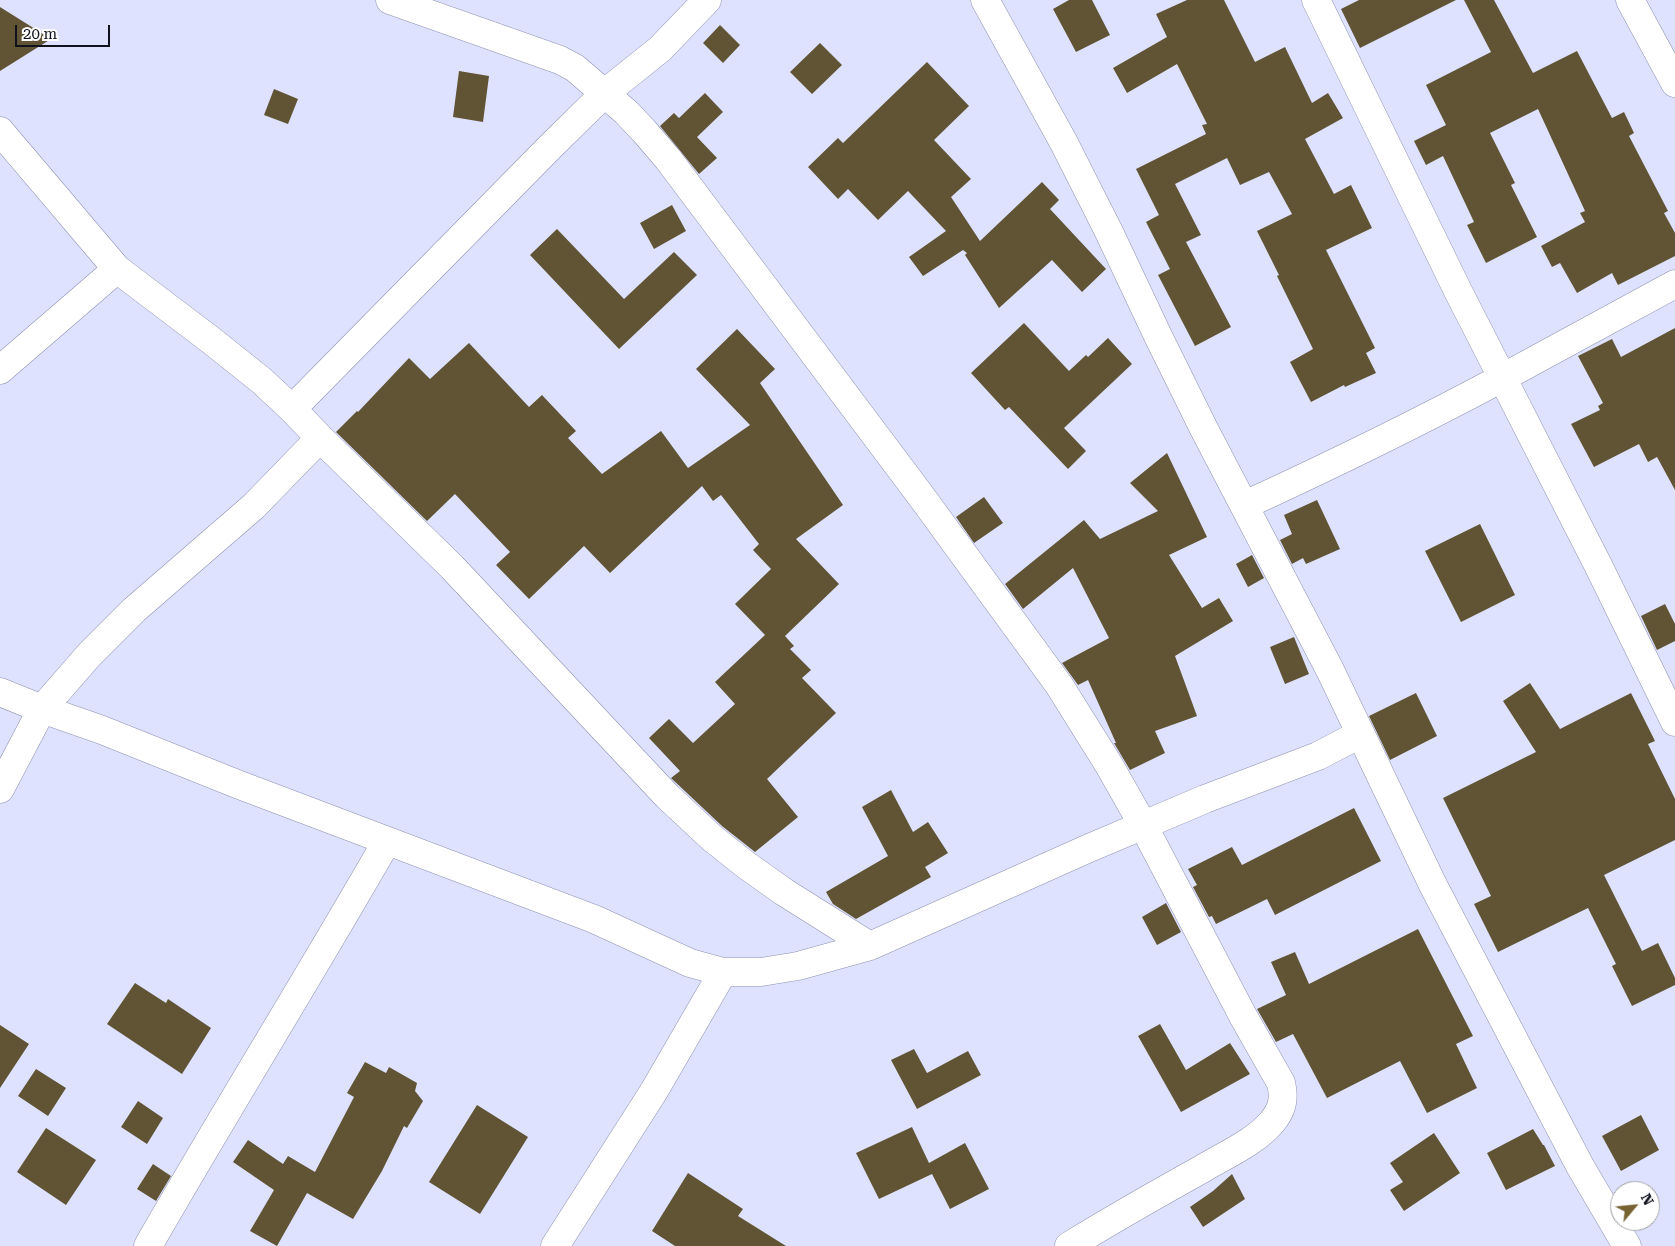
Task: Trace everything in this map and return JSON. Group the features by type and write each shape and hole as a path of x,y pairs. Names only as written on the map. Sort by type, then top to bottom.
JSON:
{"street":[{"path":"390,0 560,60 575,68 644,130 668,159 921,496 1059,684 1143,824 1242,1016 1281,1083 1283,1101 1271,1124 1241,1146 1121,1214 1069,1246"},
{"path":"292,409 605,93 660,49 707,0"},
{"path":"985,0 1064,143 1184,388 1330,670 1433,885 1580,1166 1627,1246"},
{"path":"1316,0 1458,291 1675,722"},
{"path":"1630,0 1675,83"},
{"path":"0,132 117,269 262,381 292,409 452,567 667,796 712,838 746,865 784,892 870,946"},
{"path":"0,370 117,269"},
{"path":"1245,506 1340,462 1503,378 1675,284"},
{"path":"0,789 42,709 89,655 134,610 254,506 320,438"},
{"path":"0,692 594,919 690,963 723,972 761,972 798,966 870,946 1009,882 1143,824 1318,756 1360,734"},
{"path":"148,1246 257,1060 320,958 387,841"},
{"path":"555,1246 654,1091 723,972"}],"building":[{"path":"1069,0 1092,0 1110,35 1076,52 1053,9"},
{"path":"1187,0 1224,0 1255,62 1285,47 1312,103 1328,93 1343,118 1305,139 1334,194 1351,185 1372,228 1326,250 1375,348 1366,353 1376,373 1345,387 1344,385 1311,402 1290,362 1313,349 1257,231 1292,214 1269,172 1240,185 1227,158 1175,184 1201,235 1186,242 1231,327 1195,346 1158,275 1170,269 1146,222 1159,215 1136,169 1206,134 1202,125 1207,124 1177,64 1127,93 1113,68 1167,37 1156,14"},
{"path":"1359,0 1456,0 1360,48 1341,9"},
{"path":"1464,0 1494,0 1533,73 1577,51 1612,118 1624,112 1634,133 1629,136 1668,211 1664,213 1675,233 1675,256 1618,285 1612,273 1577,293 1560,263 1552,267 1541,246 1585,222 1580,213 1585,211 1538,109 1490,133 1515,183 1511,185 1537,237 1486,263 1467,225 1474,222 1443,156 1426,165 1414,141 1446,125 1426,85 1491,52"},
{"path":"0,7 51,39 0,71"},
{"path":"720,25 740,45 723,63 703,43"},
{"path":"820,43 842,65 812,94 790,72"},
{"path":"927,62 969,106 934,140 971,179 951,197 980,241 1042,182 1059,200 1050,209 1106,269 1082,292 1052,260 999,308 965,255 967,253 963,250 923,276 909,257 946,231 908,191 878,220 848,189 838,199 808,167 838,138 843,143"},
{"path":"459,71 489,76 483,122 453,117"},
{"path":"274,89 298,99 288,124 264,115"},
{"path":"705,93 723,112 697,137 717,158 699,174 660,126 674,113 679,118"},
{"path":"672,205 686,231 654,249 640,223"},
{"path":"557,229 624,299 674,252 697,275 619,349 530,255"},
{"path":"1024,323 1069,371 1086,355 1088,357 1108,338 1132,364 1064,428 1086,451 1068,469 1009,407 1005,410 971,373"},
{"path":"1675,328 1675,490 1657,457 1648,462 1639,444 1594,467 1571,424 1600,410 1598,406 1603,403 1578,356 1612,339 1621,357"},
{"path":"737,329 775,369 760,383 843,505 796,539 839,584 785,636 794,646 790,649 811,670 802,678 836,713 767,779 798,817 755,852 722,826 671,778 680,771 649,738 669,719 693,743 735,704 715,682 765,635 735,604 771,569 753,550 759,544 721,495 713,501 702,486 610,573 584,546 529,599 496,565 510,552 455,494 427,521 336,432 358,412 409,358 430,379 469,343 529,407 542,395 576,431 568,438 602,474 661,431 688,468 750,425 696,369"},
{"path":"1167,453 1207,537 1169,555 1202,608 1219,598 1233,621 1175,656 1197,716 1155,731 1165,753 1130,770 1114,743 1116,743 1088,680 1078,685 1062,663 1109,638 1073,568 1023,609 1005,584 1084,520 1100,539 1158,511 1130,483"},
{"path":"984,497 1003,523 974,543 956,517"},
{"path":"1317,500 1340,549 1306,564 1303,558 1292,564 1280,540 1292,534 1284,515"},
{"path":"1480,524 1515,595 1461,622 1425,551"},
{"path":"1252,555 1264,578 1248,587 1236,564"},
{"path":"1665,604 1675,624 1675,641 1657,650 1641,616"},
{"path":"1294,637 1309,674 1285,684 1270,647"},
{"path":"1530,683 1560,729 1631,693 1655,741 1648,744 1675,799 1675,840 1604,875 1642,951 1658,943 1675,978 1675,985 1632,1006 1612,966 1616,964 1588,908 1498,952 1474,904 1491,896 1443,798 1536,752 1503,701"},
{"path":"1416,693 1437,736 1390,760 1369,716"},
{"path":"891,790 913,832 928,822 948,853 925,867 931,877 856,919 833,904 826,892 888,856 862,807"},
{"path":"1354,808 1381,861 1275,915 1267,899 1216,924 1212,916 1209,917 1193,887 1197,885 1188,869 1232,847 1242,865"},
{"path":"1166,903 1181,932 1157,945 1142,917"},
{"path":"1418,929 1473,1036 1456,1044 1477,1088 1427,1113 1400,1061 1327,1098 1293,1034 1276,1042 1257,1009 1286,995 1271,962 1295,952 1309,984"},
{"path":"135,983 166,1003 168,999 211,1028 182,1074 107,1024"},
{"path":"1160,1024 1186,1070 1230,1043 1250,1074 1181,1112 1138,1036"},
{"path":"0,1025 29,1044 0,1088"},
{"path":"914,1049 927,1073 968,1051 981,1075 917,1109 891,1060"},
{"path":"365,1062 386,1073 389,1067 417,1083 415,1091 423,1101 407,1128 404,1126 382,1171 353,1219 307,1193 277,1246 250,1231 274,1190 233,1162 248,1140 283,1164 288,1156 315,1172 354,1097 347,1093"},
{"path":"36,1069 66,1088 48,1116 18,1096"},
{"path":"138,1101 163,1118 147,1144 121,1127"},
{"path":"477,1105 528,1137 480,1214 429,1182"},
{"path":"1641,1115 1659,1150 1621,1171 1602,1136"},
{"path":"912,1127 929,1163 965,1143 989,1189 950,1209 932,1174 879,1199 856,1153"},
{"path":"46,1128 96,1160 66,1205 17,1172"},
{"path":"1533,1129 1555,1166 1506,1190 1487,1153"},
{"path":"1434,1133 1460,1173 1404,1211 1390,1190 1403,1182 1390,1163"},
{"path":"153,1164 171,1176 156,1201 137,1189"},
{"path":"688,1173 743,1209 738,1216 786,1246 675,1246 652,1231"},
{"path":"1232,1174 1245,1199 1203,1227 1190,1207 1213,1191"}]}
